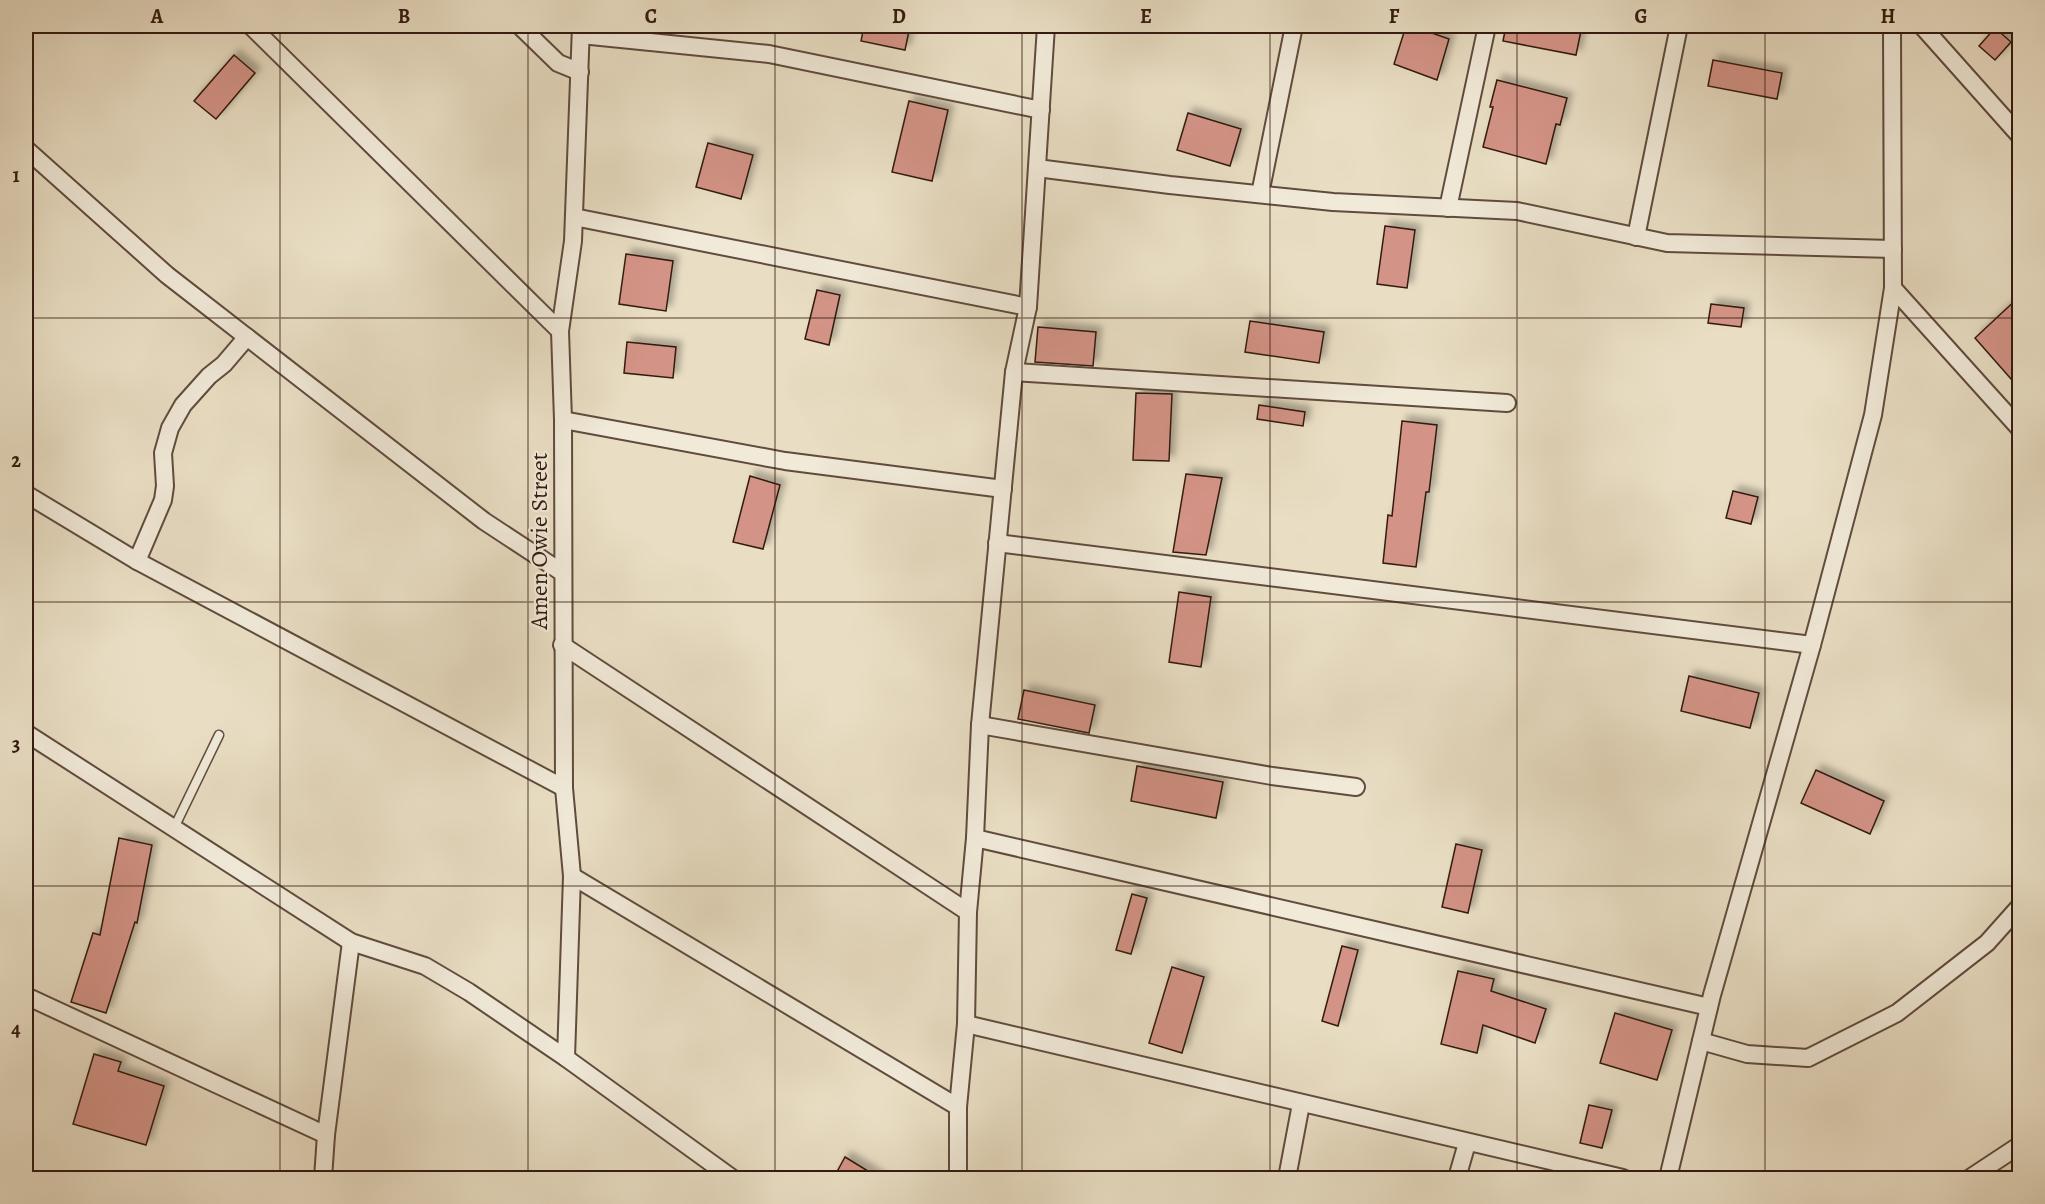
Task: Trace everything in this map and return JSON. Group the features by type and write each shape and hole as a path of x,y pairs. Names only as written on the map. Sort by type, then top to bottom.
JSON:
{"street":[{"path":"251,26 560,331"},
{"path":"520,26 558,63 580,72"},
{"path":"958,1179 958,1107 966,1024 968,912 975,837 980,725 1014,372 1028,306 1046,26"},
{"path":"1260,194 1294,26"},
{"path":"1448,208 1487,26"},
{"path":"1636,237 1679,26"},
{"path":"1668,1179 1709,1007 1812,645 1873,415 1893,288 1892,26"},
{"path":"1922,26 2019,136"},
{"path":"581,30 769,54 1041,110"},
{"name":"Amen Owie Street","path":"566,1058 572,876 564,788 563,420 560,331 573,241 581,30"},
{"path":"26,149 167,275 484,521 563,573"},
{"path":"1037,168 1333,202 1517,211 1667,243 1893,249"},
{"path":"574,217 1028,306"},
{"path":"1893,288 2019,429"},
{"path":"137,561 164,500 162,453 170,428 183,405 247,337"},
{"path":"1014,372 1507,403"},
{"path":"563,420 785,461 1003,489"},
{"path":"26,494 137,561 564,788"},
{"path":"997,543 1812,645"},
{"path":"562,645 968,912"},
{"path":"980,725 1260,774 1356,787"},
{"path":"26,733 351,942 425,966 469,992 566,1058 732,1179"},
{"path":"975,837 1709,1007"},
{"path":"572,876 958,1107"},
{"path":"1701,1041 1747,1054 1808,1058 1897,1013 1987,943 2019,906"},
{"path":"323,1179 326,1135 351,942"},
{"path":"26,996 326,1135"},
{"path":"966,1024 1623,1179"},
{"path":"1287,1179 1301,1104"},
{"path":"1457,1179 1467,1143"},
{"path":"1970,1179 2019,1145"}],"lane":[{"path":"174,828 219,735"}],"building":[{"path":"864,26 910,26 905,50 861,41"},
{"path":"1406,26 1449,39 1437,80 1394,64"},
{"path":"1506,26 1582,26 1576,55 1503,41"},
{"path":"1995,28 2011,42 1995,60 1979,46"},
{"path":"234,55 255,73 216,119 194,101"},
{"path":"1713,60 1782,73 1777,99 1708,86"},
{"path":"1497,80 1567,98 1560,125 1556,124 1546,164 1483,147"},
{"path":"909,101 948,110 932,181 892,172"},
{"path":"1188,113 1241,129 1230,166 1177,150"},
{"path":"708,143 753,155 741,199 696,187"},
{"path":"1385,226 1415,230 1407,288 1377,284"},
{"path":"626,254 673,261 666,311 619,304"},
{"path":"817,290 840,295 829,345 805,339"},
{"path":"2019,297 2019,388 1975,338"},
{"path":"1711,304 1744,308 1741,327 1708,323"},
{"path":"1250,321 1324,332 1319,363 1245,352"},
{"path":"1038,327 1096,332 1093,366 1035,362"},
{"path":"627,342 676,347 673,378 624,373"},
{"path":"1136,393 1172,394 1169,461 1133,460"},
{"path":"1259,405 1305,412 1303,426 1257,419"},
{"path":"1402,421 1437,425 1429,492 1426,492 1416,567 1383,563 1388,515 1392,516"},
{"path":"1186,474 1222,478 1206,555 1173,552"},
{"path":"750,476 780,485 763,549 733,542"},
{"path":"1733,491 1758,497 1751,524 1726,518"},
{"path":"1179,592 1211,597 1201,667 1169,662"},
{"path":"1689,676 1759,693 1750,728 1681,711"},
{"path":"1024,690 1095,705 1089,733 1018,719"},
{"path":"1137,766 1223,782 1216,818 1131,801"},
{"path":"1816,770 1884,801 1870,834 1801,803"},
{"path":"119,838 152,845 137,923 135,922 106,1013 71,1002 93,933 100,935"},
{"path":"1456,844 1482,850 1468,913 1442,907"},
{"path":"1132,894 1147,898 1131,954 1116,950"},
{"path":"1342,946 1358,950 1338,1026 1322,1021"},
{"path":"1172,967 1204,977 1182,1053 1149,1043"},
{"path":"1458,971 1494,979 1491,991 1546,1009 1535,1043 1483,1025 1477,1053 1441,1044"},
{"path":"1615,1013 1672,1030 1657,1080 1600,1063"},
{"path":"94,1054 121,1062 118,1071 164,1086 146,1145 73,1124"},
{"path":"1589,1105 1612,1110 1602,1148 1580,1143"},
{"path":"845,1157 881,1179 833,1179"}]}
